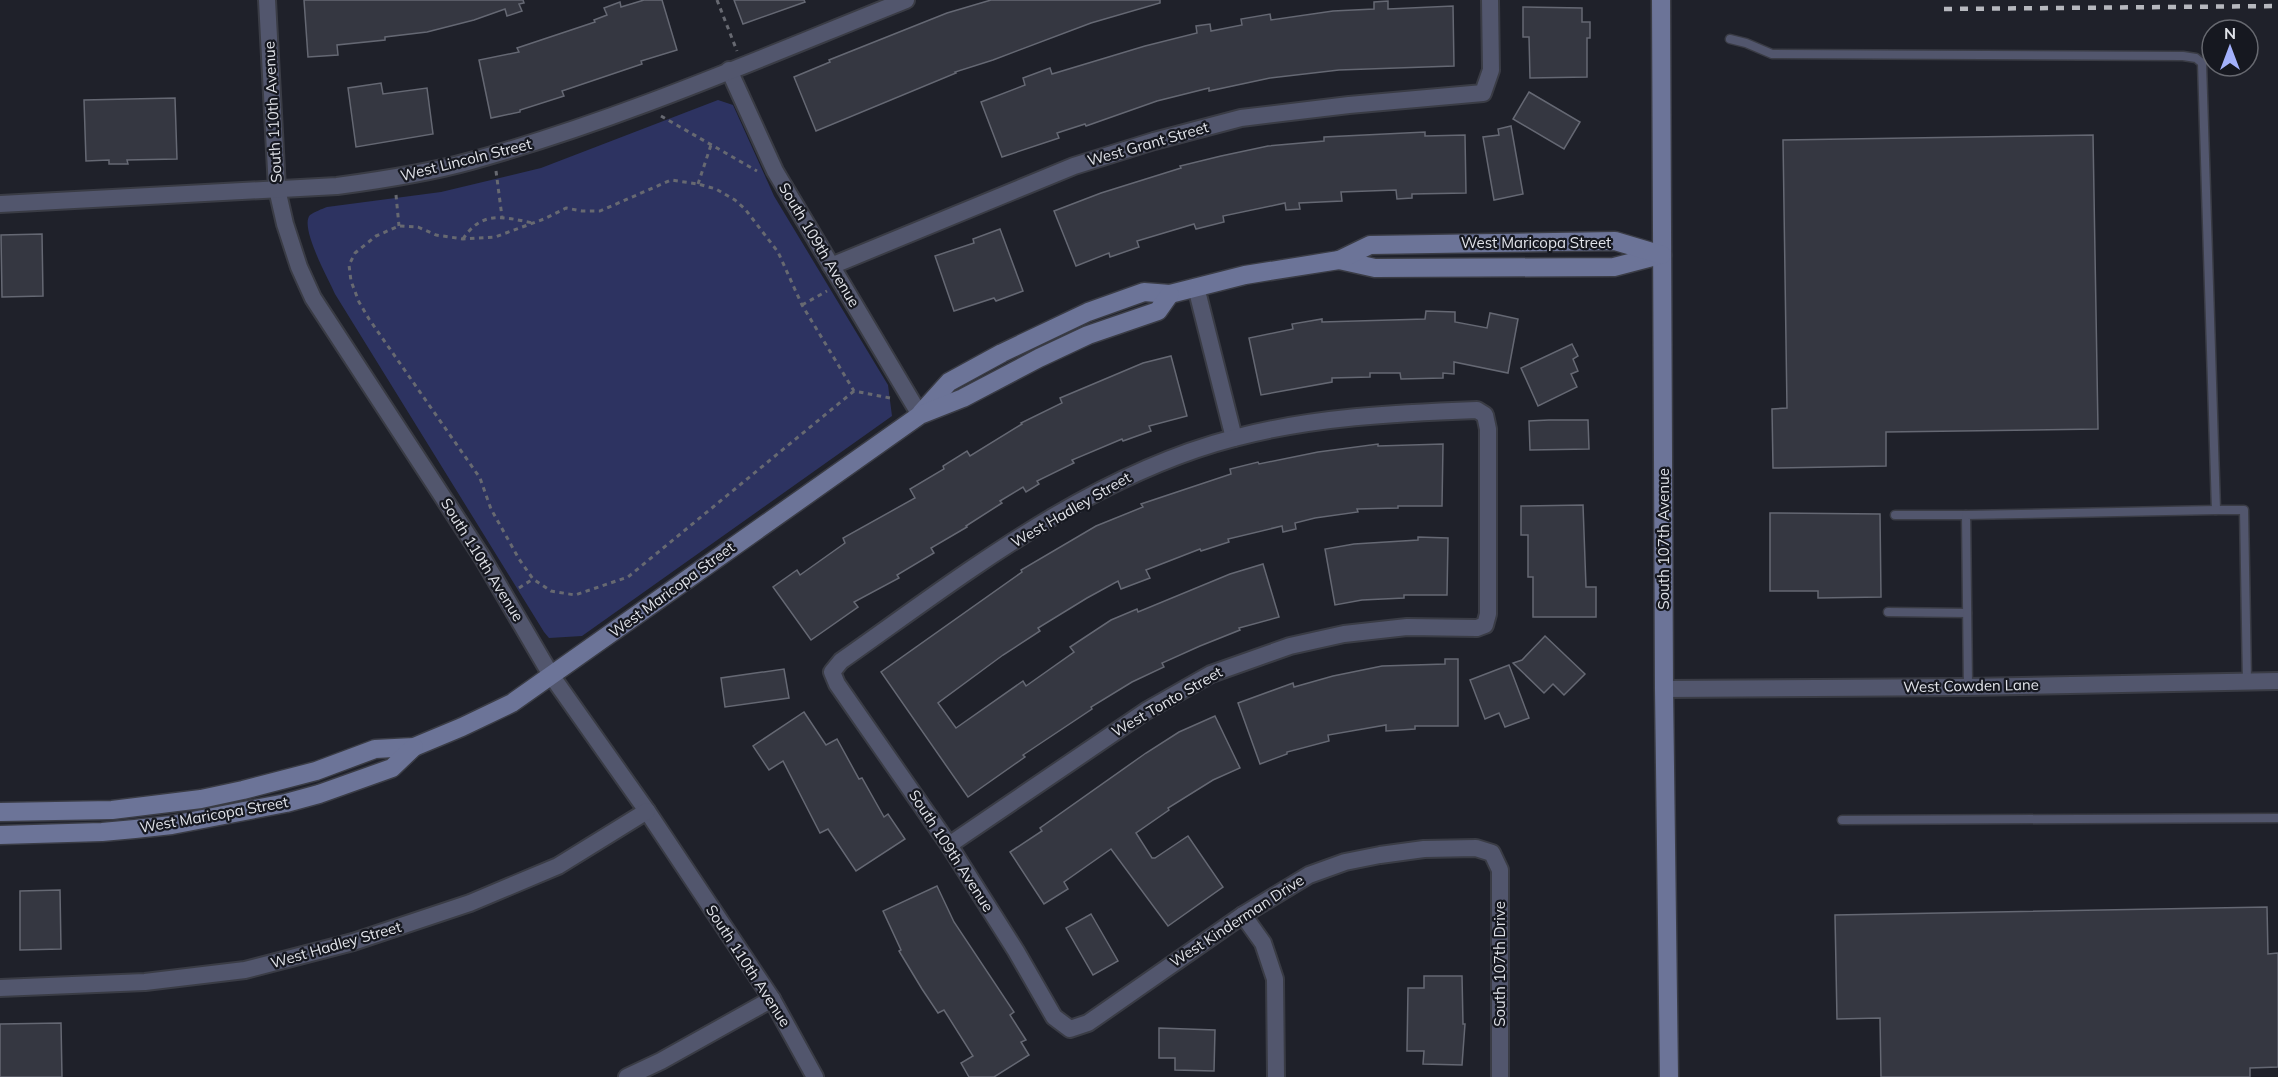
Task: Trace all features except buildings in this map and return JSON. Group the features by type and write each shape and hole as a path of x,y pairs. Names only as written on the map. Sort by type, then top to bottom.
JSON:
{"street":[{"name":"South 110th Avenue","path":"267,0 278,189 285,224 299,267 313,298 482,557 551,675 647,811 772,999 815,1077"},
{"name":"West Lincoln Street","path":"0,204 337,186 395,178 470,162 584,127 906,0"},
{"name":"West Grant Street","path":"831,266 1074,166 1154,141 1241,118 1349,105 1483,93 1491,70 1490,0"},
{"name":"South 107th Avenue","path":"1661,0 1664,690 1669,1077"},
{"name":"South 109th Avenue","path":"735,68 775,171 916,409"},
{"name":"West Maricopa Street","path":"0,812 112,810 201,799 278,782 316,771 375,749 414,747 462,728 512,703 916,409 963,398 1038,358 1088,335 1158,311 1170,294 1245,275 1339,260 1370,245 1615,241 1662,255"},
{"name":"West Maricopa Street","path":"1339,260 1375,268 1614,267 1662,255"},
{"path":"1196,286 1234,438"},
{"name":"West Hadley Street","path":"832,672 841,661 1032,530 1118,480 1234,438 1310,423 1390,413 1477,410 1485,415 1488,429 1488,614 1485,625"},
{"name":"West Tonto Street","path":"949,845 1146,711 1211,674 1290,646 1344,634 1407,627 1476,628 1485,625"},
{"name":"South 109th Avenue","path":"832,672 837,684 949,845 1016,951 1054,1017 1070,1029"},
{"name":"West Cowden Lane","path":"1664,690 2278,681"},
{"name":"West Maricopa Street","path":"0,835 135,829 172,825 252,810 319,794 392,768 414,747"},
{"name":"West Hadley Street","path":"0,988 145,982 245,970 353,942 470,903 558,866 647,811"},
{"name":"West Kinderman Drive","path":"1070,1029 1089,1023 1243,915 1309,875 1345,862 1424,849 1476,848 1492,854"},
{"name":"South 107th Drive","path":"1492,854 1500,870 1500,1077"},
{"path":"1243,915 1263,943 1275,979 1276,1077"},
{"path":"627,1077 661,1061 772,999"}],"lane":[{"path":"1730,39 1772,54 2183,56 2196,58 2202,63 2216,510"},
{"path":"1895,515 2244,510 2247,681"},
{"path":"1966,515 1968,687"},
{"path":"1887,612 1967,612"},
{"path":"1842,820 2278,818"}],"path":[{"path":"717,0 735,68"},
{"path":"641,105 757,172"},
{"path":"698,184 711,145"},
{"path":"493,154 501,217"},
{"path":"395,178 399,226"},
{"path":"854,391 628,577 575,595 551,591 528,573 492,509 480,478 358,302 348,265 355,254 376,236 399,226 418,227 436,235 463,239 495,237 566,208 600,211 671,180 698,184 716,189 745,209 778,252 802,304 854,391 916,409"},
{"path":"463,239 470,228 488,218 501,217 533,223"},
{"path":"802,304 841,283"}],"shaded area":[{"path":"718,100 733,105 774,196 888,385 892,416 582,636 549,638 335,294 311,242 308,221 310,215 327,207 441,192 541,168"}],"railway":[{"path":"1944,9 2278,6"}]}
